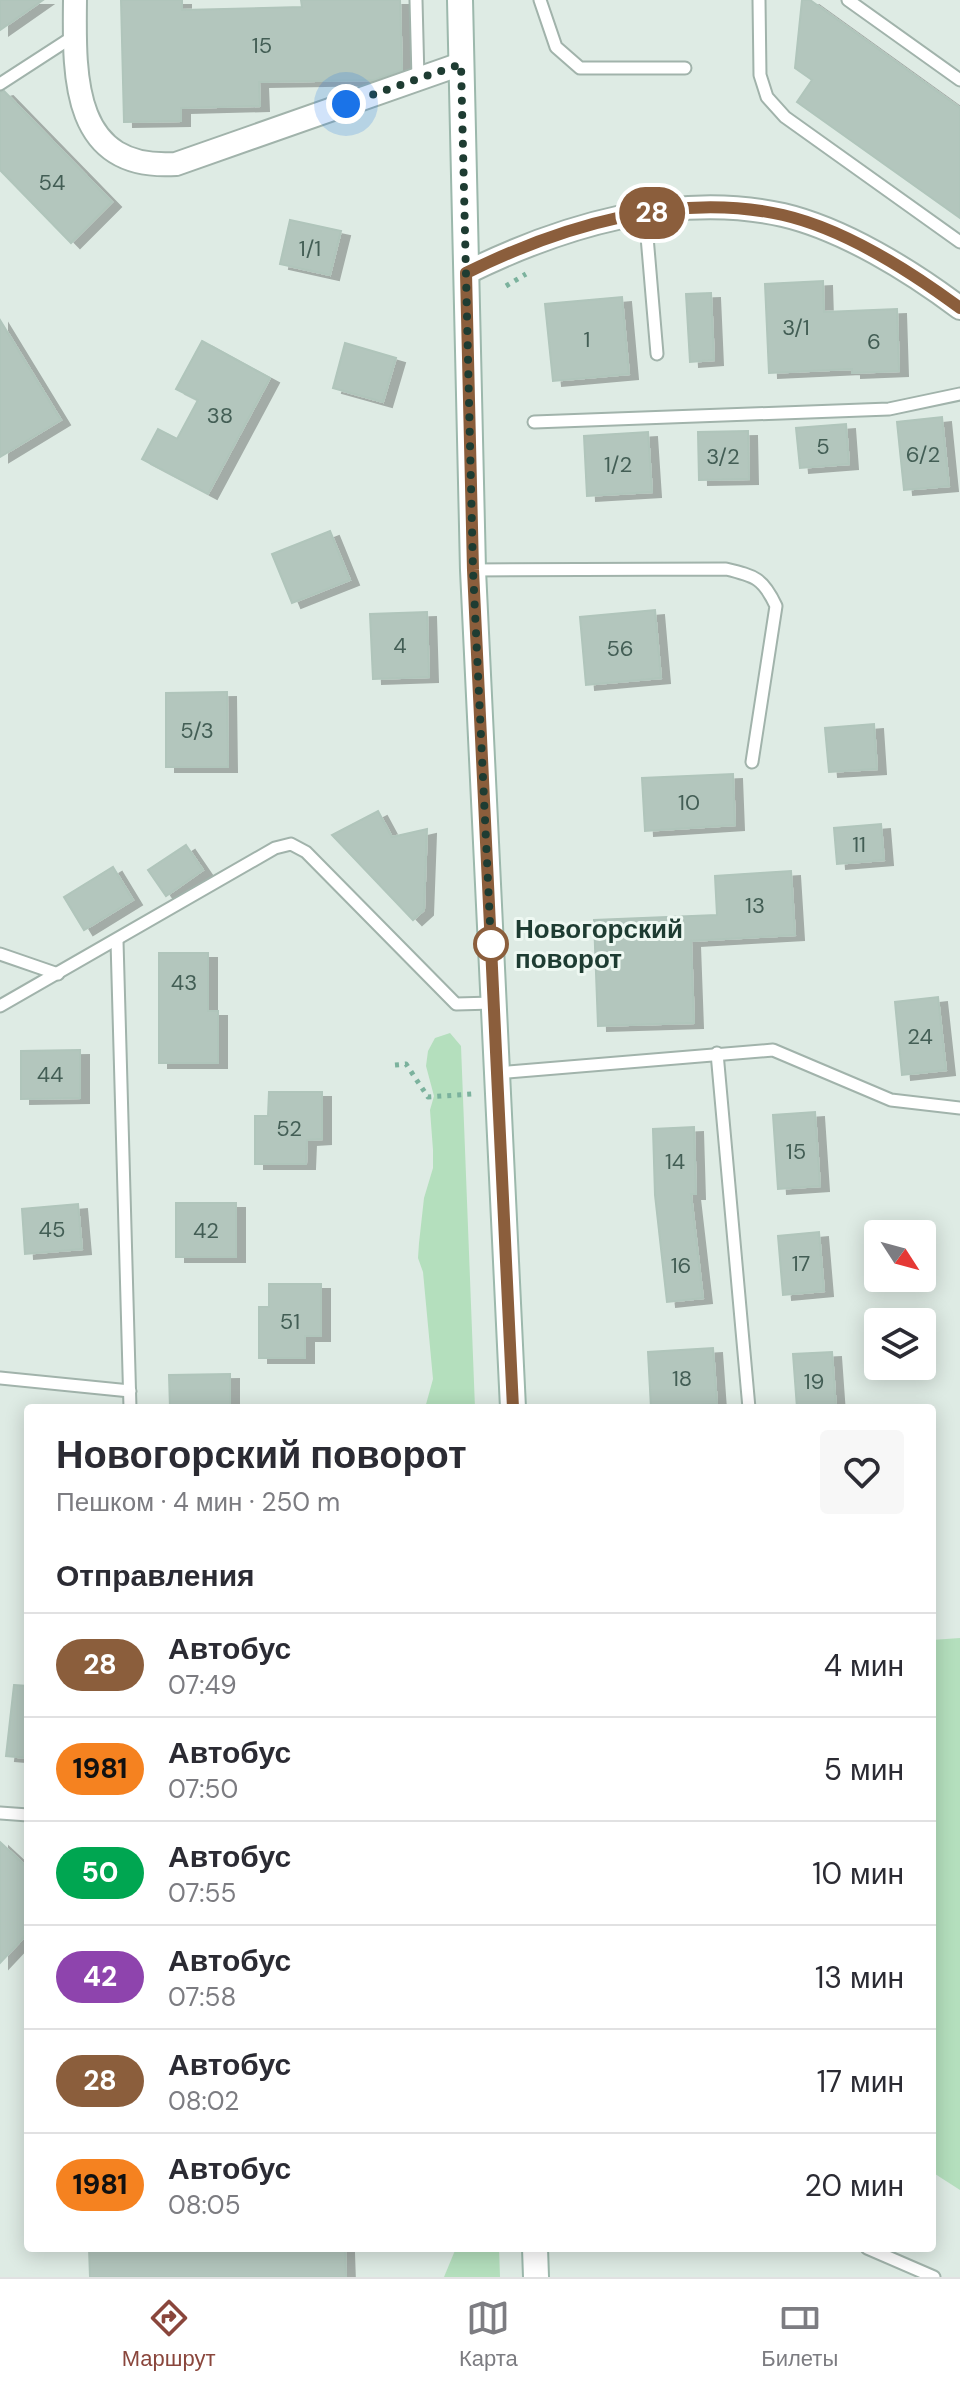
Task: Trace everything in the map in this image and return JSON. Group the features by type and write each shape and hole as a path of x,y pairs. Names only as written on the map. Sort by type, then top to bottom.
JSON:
{"main road":[{"path":"460,0 473,570 513,1404"},
{"path":"535,2252 536,2277"}],"street":[{"path":"75,0 75,36 82,102 89,125 105,146 149,165 176,164 461,64"},
{"path":"466,273 505,253 560,232 645,213 692,207 743,209 784,215 821,227 873,252 960,308"}],"lane":[{"path":"416,0 418,79"},
{"path":"540,0 556,47 580,68 685,68"},
{"path":"759,0 760,75 767,97 785,117 960,242"},
{"path":"848,0 960,80"},
{"path":"0,84 75,36"},
{"path":"645,213 657,354"},
{"path":"534,422 889,409 960,394"},
{"path":"473,570 726,569 748,575 767,586 776,606 752,762"},
{"path":"0,1006 275,848 291,844 306,852 456,1004 493,1003"},
{"path":"117,941 130,1404"},
{"path":"0,954 58,974"},
{"path":"497,1073 773,1050 891,1100 960,1108"},
{"path":"717,1053 749,1404"},
{"path":"0,1378 130,1391"},
{"path":"0,1813 24,1815"},
{"path":"876,2252 934,2277"}],"path":[{"path":"395,1065 406,1064 428,1097 472,1094"}],"green space":[{"path":"450,1033 461,1046 475,1404 426,1404 433,1379 423,1272 418,1258 424,1198 433,1168 430,1110 434,1096 426,1066 428,1051 435,1038"},
{"path":"960,1638 960,2190 936,2175 936,1640"},
{"path":"454,2252 499,2252 500,2277 444,2277"}],"building":[{"path":"0,0 43,0 0,30"},
{"path":"121,0 182,0 182,10 302,7 301,0 400,0 402,70 374,80 259,82 260,106 181,108 181,121 124,122"},
{"path":"802,0 810,0 960,108 960,218 797,102 812,80 795,68"},
{"path":"4,91 112,202 71,243 0,170 0,92"},
{"path":"290,220 341,231 330,275 280,264"},
{"path":"823,281 824,312 897,309 899,371 852,373 852,369 769,373 765,284"},
{"path":"711,293 714,360 690,362 686,294"},
{"path":"622,297 629,374 553,381 545,304"},
{"path":"0,320 61,420 0,457"},
{"path":"202,341 270,378 208,494 142,459 158,429 177,439 198,400 176,389"},
{"path":"345,343 396,358 383,402 333,388"},
{"path":"942,417 949,486 904,490 897,422"},
{"path":"846,424 849,464 800,468 796,428"},
{"path":"748,431 749,479 699,480 698,432"},
{"path":"648,432 652,492 587,496 584,436"},
{"path":"330,531 350,580 292,603 272,554"},
{"path":"655,610 661,678 586,685 580,617"},
{"path":"427,612 429,677 373,679 370,614"},
{"path":"227,692 228,767 166,767 166,693"},
{"path":"874,724 877,769 829,772 825,728"},
{"path":"733,774 735,825 645,831 642,778"},
{"path":"378,811 392,837 427,829 424,910 413,920 332,835"},
{"path":"881,824 884,860 837,864 834,828"},
{"path":"186,845 203,870 166,896 148,870"},
{"path":"113,867 133,900 84,930 64,897"},
{"path":"791,871 795,935 691,941 694,1023 598,1026 594,920 717,915 715,876"},
{"path":"159,953 208,953 208,1011 218,1011 218,1063 159,1063"},
{"path":"938,997 946,1070 902,1075 895,1002"},
{"path":"80,1050 80,1098 21,1099 21,1051"},
{"path":"269,1092 322,1092 322,1139 307,1140 306,1164 255,1164 255,1116 268,1116"},
{"path":"815,1112 820,1186 778,1189 773,1115"},
{"path":"694,1127 696,1194 691,1194 703,1298 667,1302 655,1195 653,1129"},
{"path":"176,1203 236,1203 236,1257 176,1257"},
{"path":"78,1204 82,1249 25,1254 22,1209"},
{"path":"819,1232 824,1291 783,1295 778,1236"},
{"path":"269,1284 321,1284 321,1336 305,1336 305,1358 259,1358 259,1307 269,1307"},
{"path":"713,1348 717,1404 651,1404 648,1352"},
{"path":"832,1352 836,1404 797,1404 793,1354"},
{"path":"230,1374 230,1404 170,1404 169,1375"},
{"path":"14,1685 24,1686 24,1758 6,1756"},
{"path":"0,1842 24,1864 24,1937 0,1963"},
{"path":"89,2252 345,2252 346,2277 90,2277"}],"bus line":[{"name":"28","path":"513,1404 473,570 466,273 505,253 560,232 645,213 692,207 743,209 784,215 821,227 873,252 960,308"}],"place":[{"name":"Новогорский поворот","path":"491,944"}],"route":[{"path":"346,104 461,64 473,570 491,944"}]}
